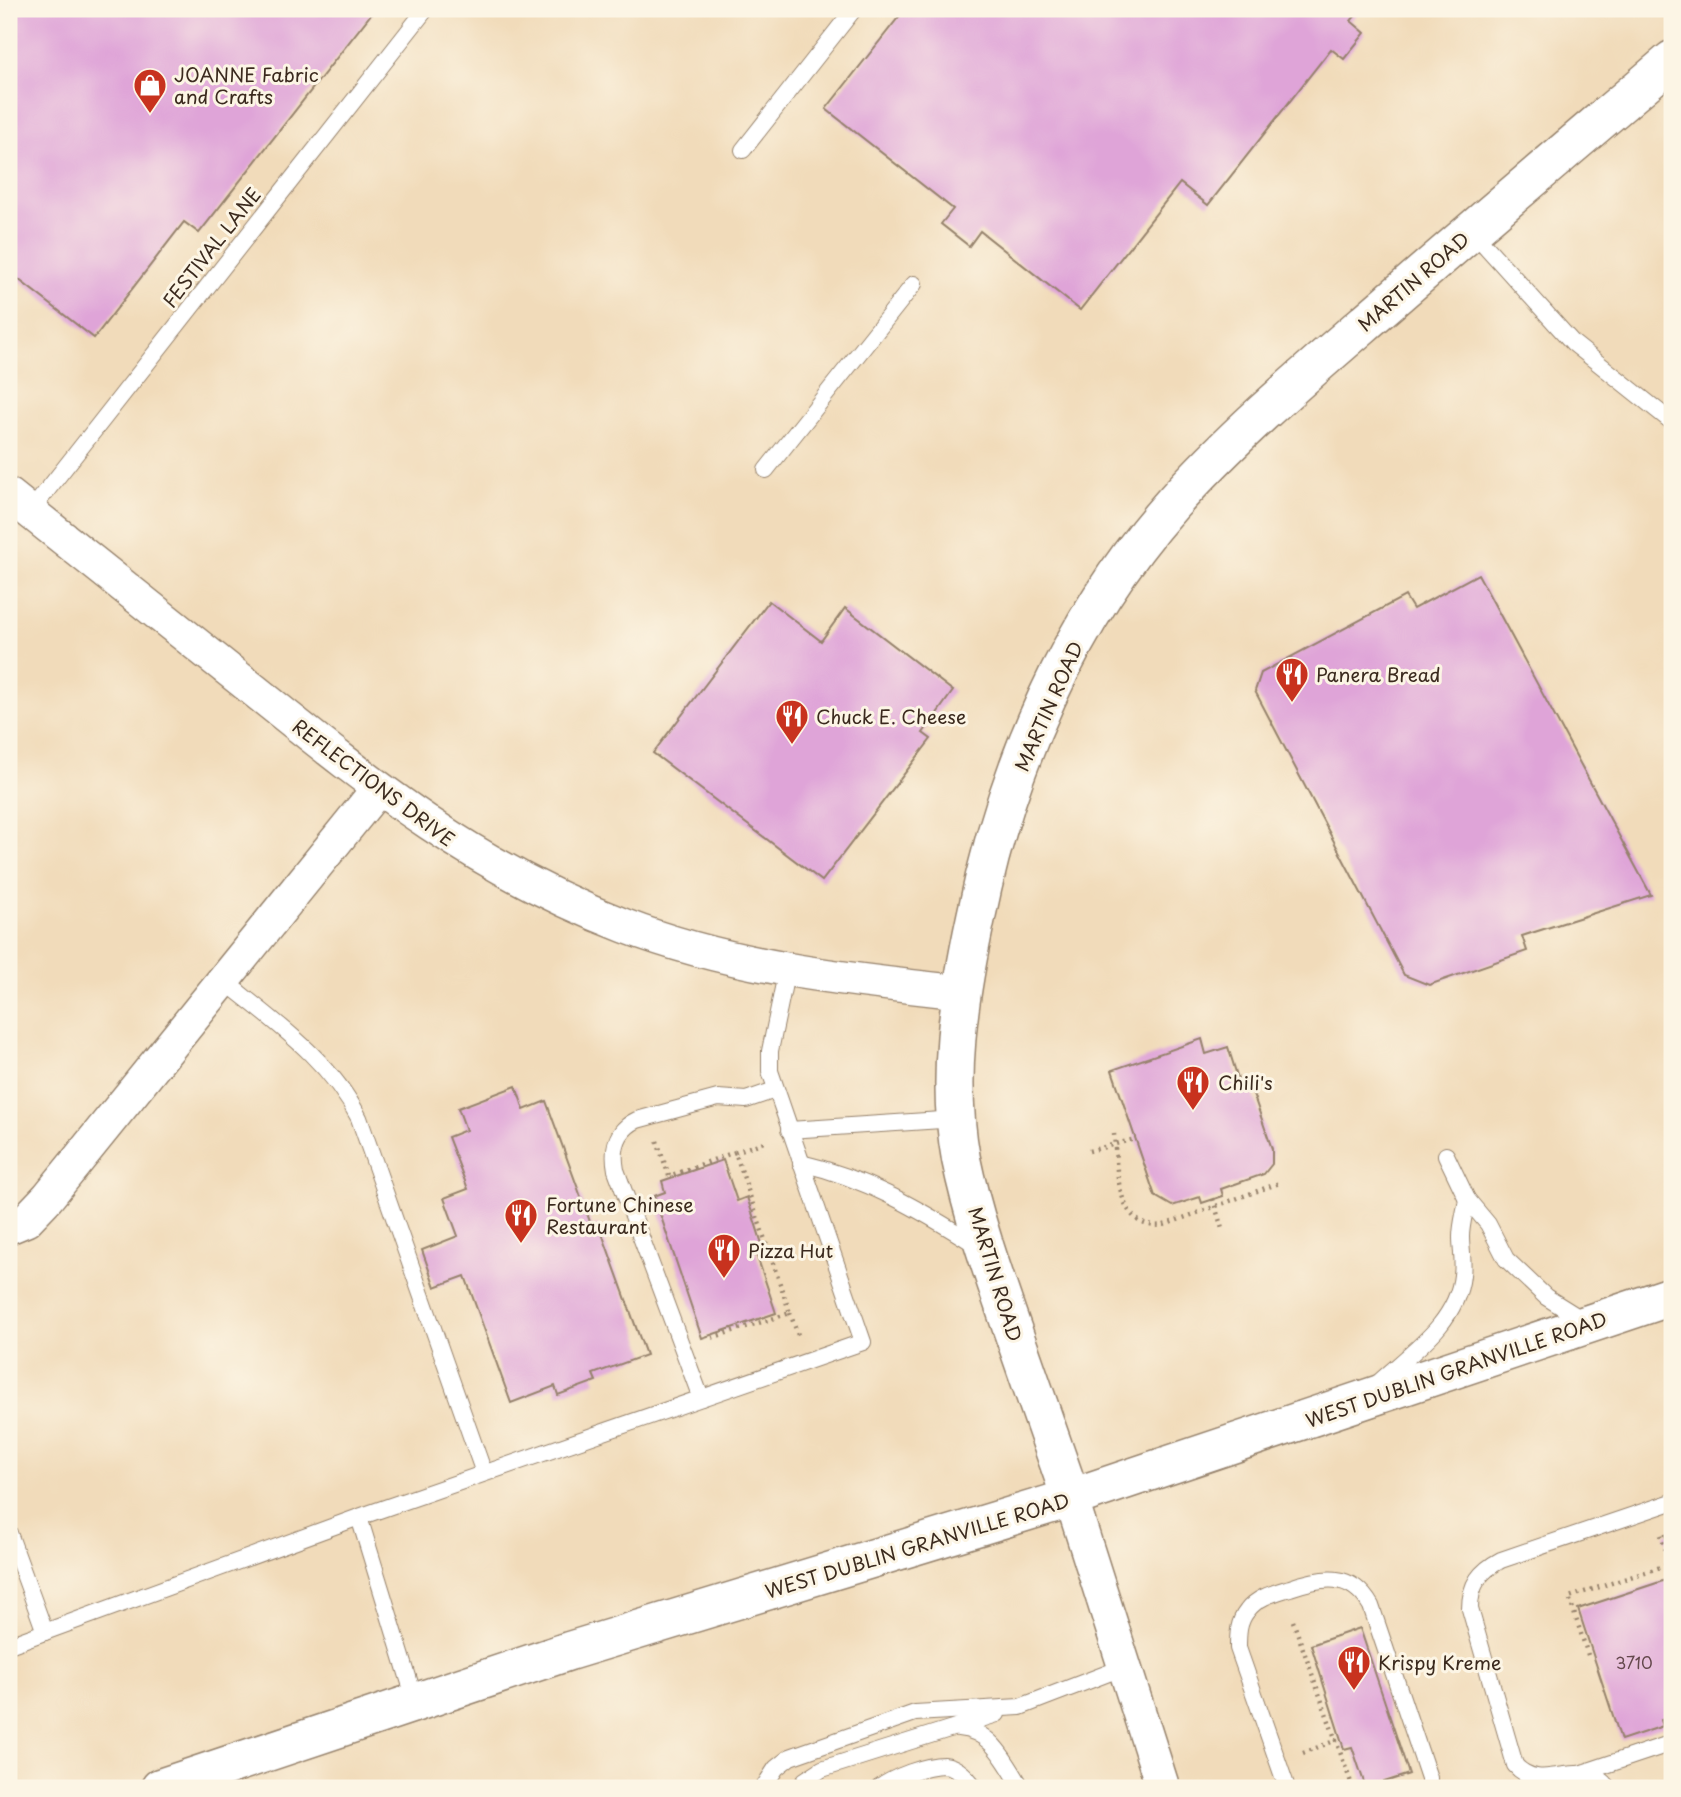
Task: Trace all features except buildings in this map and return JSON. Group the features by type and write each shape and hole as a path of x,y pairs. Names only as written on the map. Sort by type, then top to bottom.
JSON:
{"street":[{"name":"MARTIN ROAD","path":"1070,1498 985,1250 962,1159 957,1119 955,1059 960,992 980,893 1001,819 1035,725 1073,644 1124,565 1168,508 1226,447 1472,230 1672,60"},
{"name":"REFLECTIONS DRIVE","path":"19,503 378,789 506,873 581,908 677,943 787,969 960,992"},
{"path":"9,1227 26,1220 37,1210 378,789"},
{"name":"WEST DUBLIN GRANVILLE ROAD","path":"160,1788 569,1651 1070,1498 1672,1296"},
{"path":"1070,1498 1163,1788"}],"lane":[{"name":"FESTIVAL LANE","path":"19,503 426,9"},
{"path":"743,150 854,9"},
{"path":"1472,230 1573,343 1672,422"},
{"path":"766,470 914,284"},
{"path":"9,1645 359,1517 863,1342 775,1090 770,1051 787,969"},
{"path":"222,979 313,1055 347,1095 359,1118 484,1473"},
{"path":"701,1398 616,1170 615,1148 618,1137 626,1126 648,1117 718,1098 746,1100 775,1090"},
{"path":"789,1129 957,1119"},
{"path":"1446,1155 1467,1199 1488,1224 1506,1259 1526,1281 1588,1323"},
{"path":"800,1163 832,1170 898,1198 985,1250"},
{"path":"1356,1403 1444,1320 1462,1278 1461,1235 1467,1199"},
{"path":"1672,1502 1501,1560 1482,1572 1472,1589 1470,1609 1515,1765 1525,1776 1538,1781 1555,1781 1672,1742"},
{"path":"359,1517 416,1703"},
{"path":"9,1534 45,1632"},
{"path":"1287,1788 1238,1648 1241,1621 1256,1602 1268,1595 1331,1577 1355,1587 1371,1606 1429,1778 1429,1788"},
{"path":"800,1788 805,1780 822,1769 1020,1707 1124,1667"},
{"path":"763,1788 776,1768 790,1757 915,1713 1020,1707"},
{"path":"951,1728 970,1730 985,1737 998,1751 1022,1788"},
{"path":"879,1788 897,1778 944,1765 962,1773 975,1788"},
{"path":"1573,1776 1597,1777 1608,1788"}],"path":[{"path":"648,1117 669,1176 735,1152 790,1312 703,1340 720,1391"},
{"path":"1114,1134 1124,1204 1139,1222 1155,1227 1282,1182"},
{"path":"1089,1151 1135,1139"},
{"path":"1213,1199 1223,1232"},
{"path":"1588,1655 1569,1597 1670,1564 1661,1532 1672,1529"},
{"path":"1293,1621 1339,1740 1353,1788"},
{"path":"1277,1762 1339,1740"},
{"path":"1388,1788 1395,1786"}],"place":[{"name":"JOANNE Fabric and Crafts","path":"150,115"},
{"name":"Panera Bread","path":"1292,704"},
{"name":"Chuck E. Cheese","path":"792,746"},
{"name":"Chili's","path":"1193,1112"},
{"name":"Fortune Chinese Restaurant","path":"521,1245"},
{"name":"Pizza Hut","path":"724,1280"},
{"name":"Krispy Kreme","path":"1354,1692"}]}
